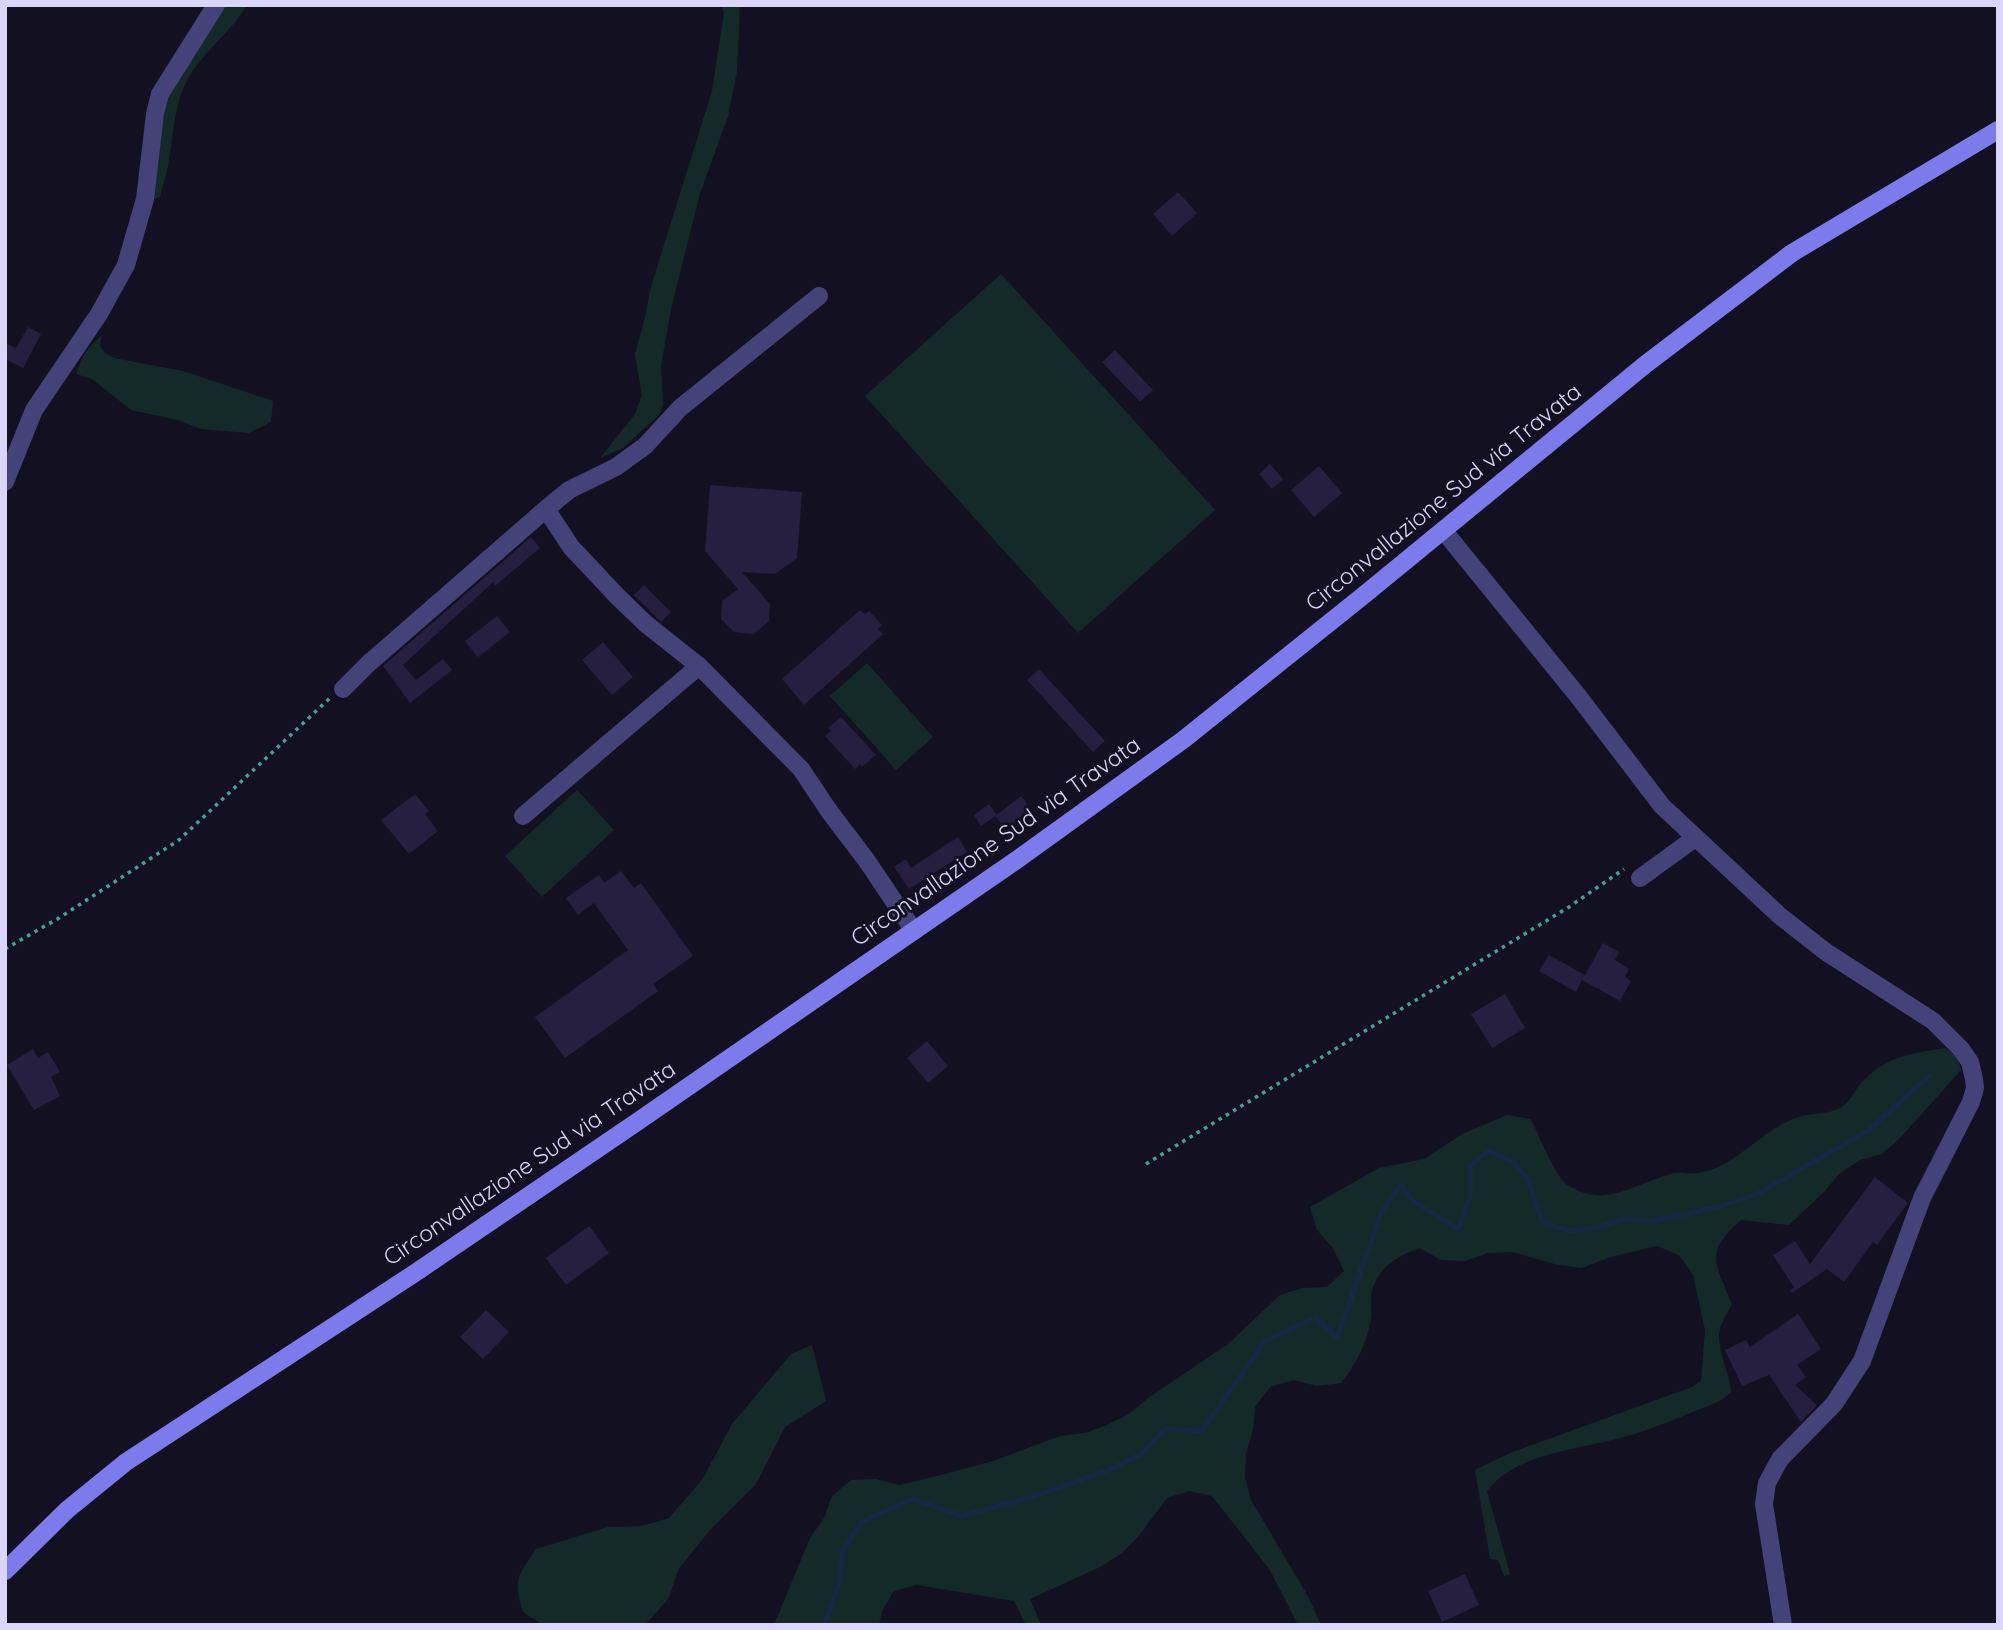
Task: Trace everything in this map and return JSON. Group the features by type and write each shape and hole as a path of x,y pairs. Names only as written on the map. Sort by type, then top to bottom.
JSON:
{"street":[{"path":"5,482 34,410 99,314 126,265 145,199 155,114 160,94 216,5"},
{"name":"Circonvallazione Sud via Travata","path":"5,1570 67,1510 126,1462 415,1273 914,931 1183,740 1646,364 1792,253 1998,130"},
{"path":"343,689 368,664 569,490 617,467 645,446 680,408 820,296"},
{"path":"546,509 570,547 618,597 646,624 699,666 801,769 914,931"},
{"path":"1443,530 1578,696 1662,806 1780,916 1826,952 1933,1021 1970,1062 1975,1088 1922,1198 1863,1361 1834,1404 1780,1459 1767,1483 1764,1504 1783,1625"},
{"path":"523,816 699,666"},
{"path":"1636,871 1695,838"}],"path":[{"path":"5,948 59,918 179,840 331,697 343,689"},
{"path":"1146,1164 1569,907 1636,871"}],"green space":[{"path":"225,5 247,5 196,67 184,87 177,109 160,197 150,200 167,98"},
{"path":"721,5 740,5 737,71 728,116 700,194 671,309 661,366 663,405 659,415 623,448 600,458 635,414 642,395 635,354 650,290 712,91 724,13"},
{"path":"1001,274 1215,510 1078,633 865,396"},
{"path":"102,335 100,346 114,358 183,371 273,401 271,422 249,433 201,429 178,420 131,410 92,379 76,374 85,352"},
{"path":"867,663 933,737 896,770 830,696"},
{"path":"577,790 614,830 542,897 505,856"},
{"path":"1945,1048 1958,1058 1961,1070 1900,1138 1882,1154 1860,1160 1840,1173 1789,1225 1741,1220 1721,1241 1716,1259 1732,1304 1719,1336 1731,1392 1713,1404 1645,1430 1529,1461 1499,1479 1487,1491 1510,1574 1504,1576 1498,1560 1490,1559 1475,1470 1510,1453 1692,1387 1701,1381 1705,1330 1693,1275 1679,1255 1657,1246 1610,1257 1582,1268 1558,1265 1512,1252 1488,1253 1465,1261 1441,1260 1420,1248 1402,1255 1382,1271 1371,1296 1371,1318 1367,1336 1356,1361 1341,1383 1317,1386 1294,1380 1270,1387 1255,1407 1253,1430 1246,1453 1245,1477 1251,1500 1309,1598 1321,1625 1298,1625 1270,1570 1212,1496 1189,1491 1167,1498 1138,1537 1121,1554 1100,1567 1030,1599 1041,1625 1026,1625 1014,1601 917,1585 894,1591 882,1611 879,1625 774,1625 810,1538 824,1518 832,1496 851,1480 876,1479 899,1485 922,1480 993,1461 1060,1436 1085,1433 1129,1414 1228,1344 1280,1295 1302,1288 1327,1287 1344,1271 1333,1248 1317,1230 1310,1207 1379,1168 1424,1159 1464,1133 1507,1115 1531,1119 1552,1164 1566,1184 1594,1195 1606,1195 1674,1173 1694,1173 1716,1168 1788,1121 1839,1108 1864,1080 1892,1060"},
{"path":"812,1345 826,1401 785,1427 756,1484 711,1529 679,1568 668,1599 645,1625 543,1625 523,1612 518,1592 519,1579 536,1549 608,1527 642,1526 669,1518 702,1480 732,1424 791,1354"}],"building":[{"path":"1178,192 1197,213 1172,236 1153,214"},
{"path":"28,327 41,334 23,368 5,359 5,343 16,348"},
{"path":"1115,350 1153,390 1140,402 1102,362"},
{"path":"1270,464 1283,479 1272,489 1259,474"},
{"path":"1319,466 1342,493 1314,517 1291,490"},
{"path":"710,485 802,492 797,558 775,574 742,572 770,604 769,621 754,634 734,632 721,619 722,601 738,589 705,551"},
{"path":"531,537 540,548 495,586 493,582 403,665 416,680 443,659 452,670 410,703 383,666"},
{"path":"644,585 671,612 661,622 634,595"},
{"path":"860,610 864,614 869,611 882,625 878,629 883,634 804,705 782,679"},
{"path":"497,616 510,632 478,657 465,641"},
{"path":"603,642 633,677 612,695 582,660"},
{"path":"1039,669 1105,741 1093,752 1027,680"},
{"path":"841,717 876,755 862,767 860,764 855,769 825,736 831,731 828,728"},
{"path":"415,794 429,811 425,814 438,831 409,854 381,820"},
{"path":"1021,796 1031,809 1006,829 995,816"},
{"path":"989,804 997,815 981,826 974,815"},
{"path":"958,837 967,852 909,889 894,867 906,859 911,868"},
{"path":"621,871 634,888 641,883 693,956 653,984 658,991 565,1058 535,1017 628,950 594,903 578,915 566,898 599,875 604,883"},
{"path":"1603,943 1619,952 1615,960 1629,969 1625,977 1631,981 1620,1001 1582,980 1576,992 1539,971 1549,955 1585,975"},
{"path":"1505,994 1525,1028 1492,1048 1471,1014"},
{"path":"927,1041 948,1066 928,1083 907,1058"},
{"path":"33,1049 38,1058 48,1052 60,1072 51,1077 60,1096 34,1110 7,1065"},
{"path":"1875,1177 1908,1203 1877,1245 1873,1242 1844,1282 1827,1269 1792,1293 1790,1291 1794,1287 1773,1255 1795,1241 1810,1264"},
{"path":"589,1226 609,1253 566,1285 546,1258"},
{"path":"486,1310 509,1332 483,1359 460,1337"},
{"path":"1798,1314 1821,1349 1797,1365 1806,1377 1795,1385 1817,1405 1801,1422 1769,1375 1742,1386 1725,1350 1746,1340 1750,1347"},
{"path":"1465,1574 1479,1605 1442,1622 1428,1591"}],"waterway":[{"path":"824,1625 839,1584 843,1550 863,1521 913,1499 962,1516 1035,1496 1106,1471 1143,1453 1164,1429 1202,1431 1265,1341 1316,1317 1337,1338 1382,1211 1401,1185 1413,1201 1458,1229 1470,1196 1470,1165 1489,1151 1513,1162 1528,1179 1543,1223 1571,1231 1599,1227 1624,1219 1653,1221 1718,1207 1759,1193 1869,1130 1930,1075"}]}
